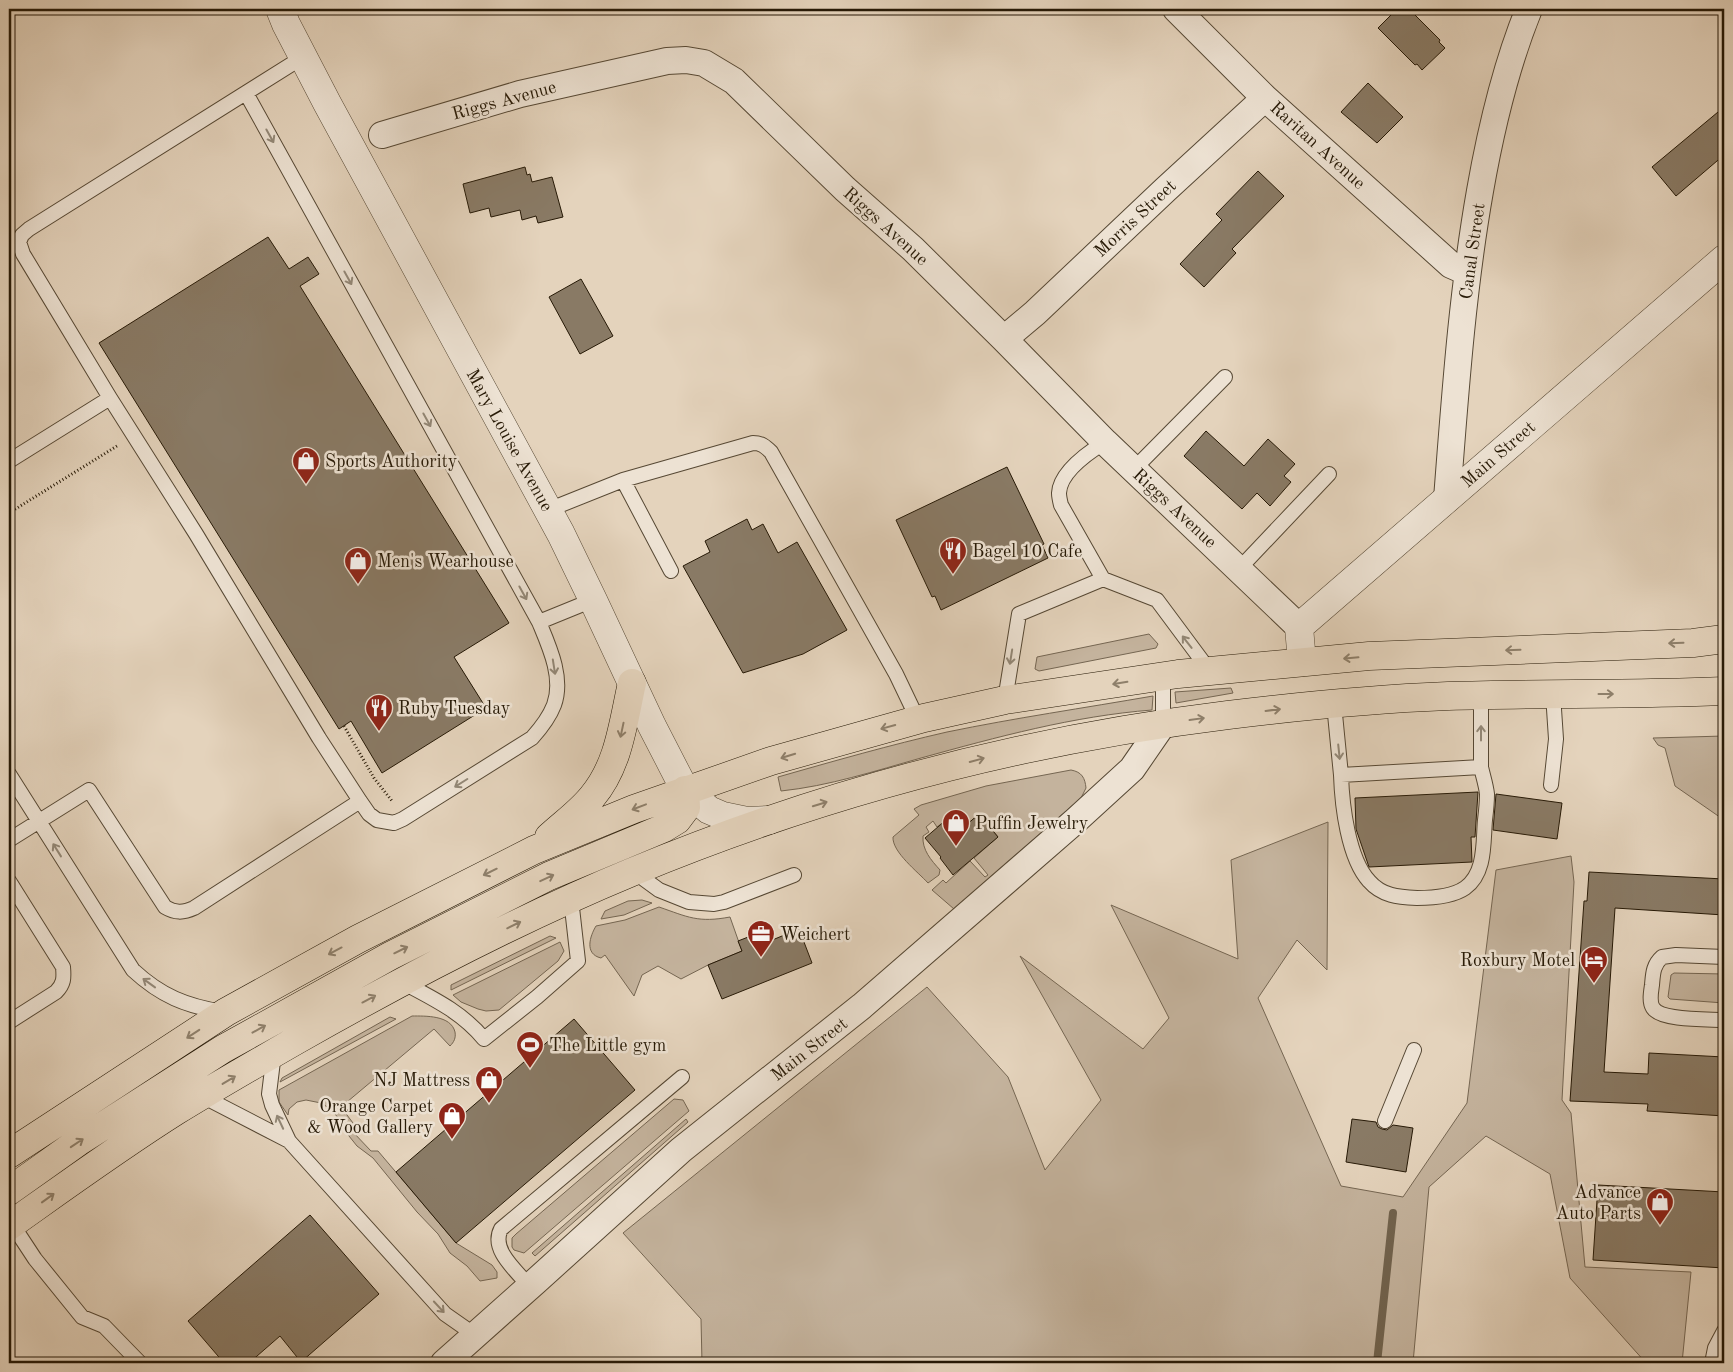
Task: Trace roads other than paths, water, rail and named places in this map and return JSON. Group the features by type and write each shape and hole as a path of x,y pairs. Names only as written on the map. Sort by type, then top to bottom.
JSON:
{"highway":[{"path":"9,1154 226,1012 350,943 534,850 634,809 771,761 918,720 1005,700 1209,670 1369,656 1693,643 1724,639"},
{"path":"534,850 590,800 605,779 617,754 632,683"},
{"path":"10,1225 178,1110 274,1053 402,982 518,922 633,872 774,819 850,794 1001,754 1110,732 1243,713 1396,699 1724,691"},
{"path":"9,1191 78,1142 223,1049 390,956 549,876 664,828 677,820 686,808 685,790"}],"street":[{"name":"Mary Louise Avenue","path":"280,9 303,57 548,510 594,600 652,726 685,790 709,810 723,816 747,821 774,819"},
{"name":"Raritan Avenue","path":"1176,9 1265,98 1451,265 1467,272"},
{"name":"Canal Street","path":"1447,499 1467,272 1490,131 1508,64 1529,9"},
{"name":"Riggs Avenue","path":"382,135 520,94 625,70 667,61 686,60 704,63 734,81 845,189 913,249 1105,442 1299,627"},
{"name":"Morris Street","path":"1004,339 1035,313 1265,98"},
{"name":"Main Street","path":"1299,627 1724,259"},
{"path":"1299,627 1302,662"},
{"name":"Main Street","path":"444,1363 681,1150 862,1006 1074,822 1132,769 1163,724"}],"lane":[{"path":"246,93 538,622 550,647 554,663 557,682 554,704 544,724 532,738 403,820 394,823 377,820 369,814 319,738 196,534 110,398 20,248 19,242 29,229 303,57"},
{"path":"1134,469 1225,377"},
{"path":"9,461 110,398"},
{"path":"1105,442 1085,455 1062,480 1059,492 1066,516 1103,579 1157,600 1209,670"},
{"path":"548,510 623,480 753,443 766,446 896,674 918,720"},
{"path":"1239,569 1328,474"},
{"path":"623,480 671,571"},
{"path":"1005,700 1019,614 1103,579"},
{"path":"538,622 594,600"},
{"path":"1163,676 1163,724"},
{"path":"1551,785 1556,739 1553,694"},
{"path":"1334,704 1342,798 1350,839 1362,872 1369,882 1387,894 1398,897 1430,898 1465,888 1476,875 1482,858 1487,792 1481,768 1481,696"},
{"path":"1341,775 1481,768"},
{"path":"9,774 133,970 146,982 183,1003 226,1012"},
{"path":"9,840 89,790 165,907 173,911 182,912 194,908 360,801"},
{"path":"633,872 659,890 690,902 714,904 794,875"},
{"path":"9,881 63,967 64,977 62,986 56,992 9,1022"},
{"path":"402,982 437,1000 463,1017 484,1039 538,997 578,961 571,899"},
{"path":"1724,957 1676,955 1662,957 1655,966 1651,995 1653,1008 1660,1014 1674,1017 1724,1020"},
{"path":"1385,1122 1414,1050"},
{"path":"274,1053 269,1094 289,1141 445,1314 475,1335"},
{"path":"530,1287 499,1248 498,1235 501,1229 682,1077"},
{"path":"202,1096 289,1141"},
{"path":"10,1225 82,1317 104,1326 140,1363"},
{"path":"1712,1363 1715,1348 1724,1330"}],"waterway":[{"path":"1377,1363 1393,1213"}],"place":[{"name":"Sports Authority","path":"306,485"},
{"name":"Bagel 10 Cafe","path":"953,575"},
{"name":"Men's Wearhouse","path":"358,585"},
{"name":"Ruby Tuesday","path":"379,732"},
{"name":"Puffin Jewelry","path":"956,847"},
{"name":"Weichert","path":"761,958"},
{"name":"Roxbury Motel","path":"1594,984"},
{"name":"The Little gym","path":"530,1069"},
{"name":"NJ Mattress","path":"489,1104"},
{"name":"Orange Carpet & Wood Gallery","path":"452,1140"},
{"name":"Advance Auto Parts","path":"1660,1226"}]}
